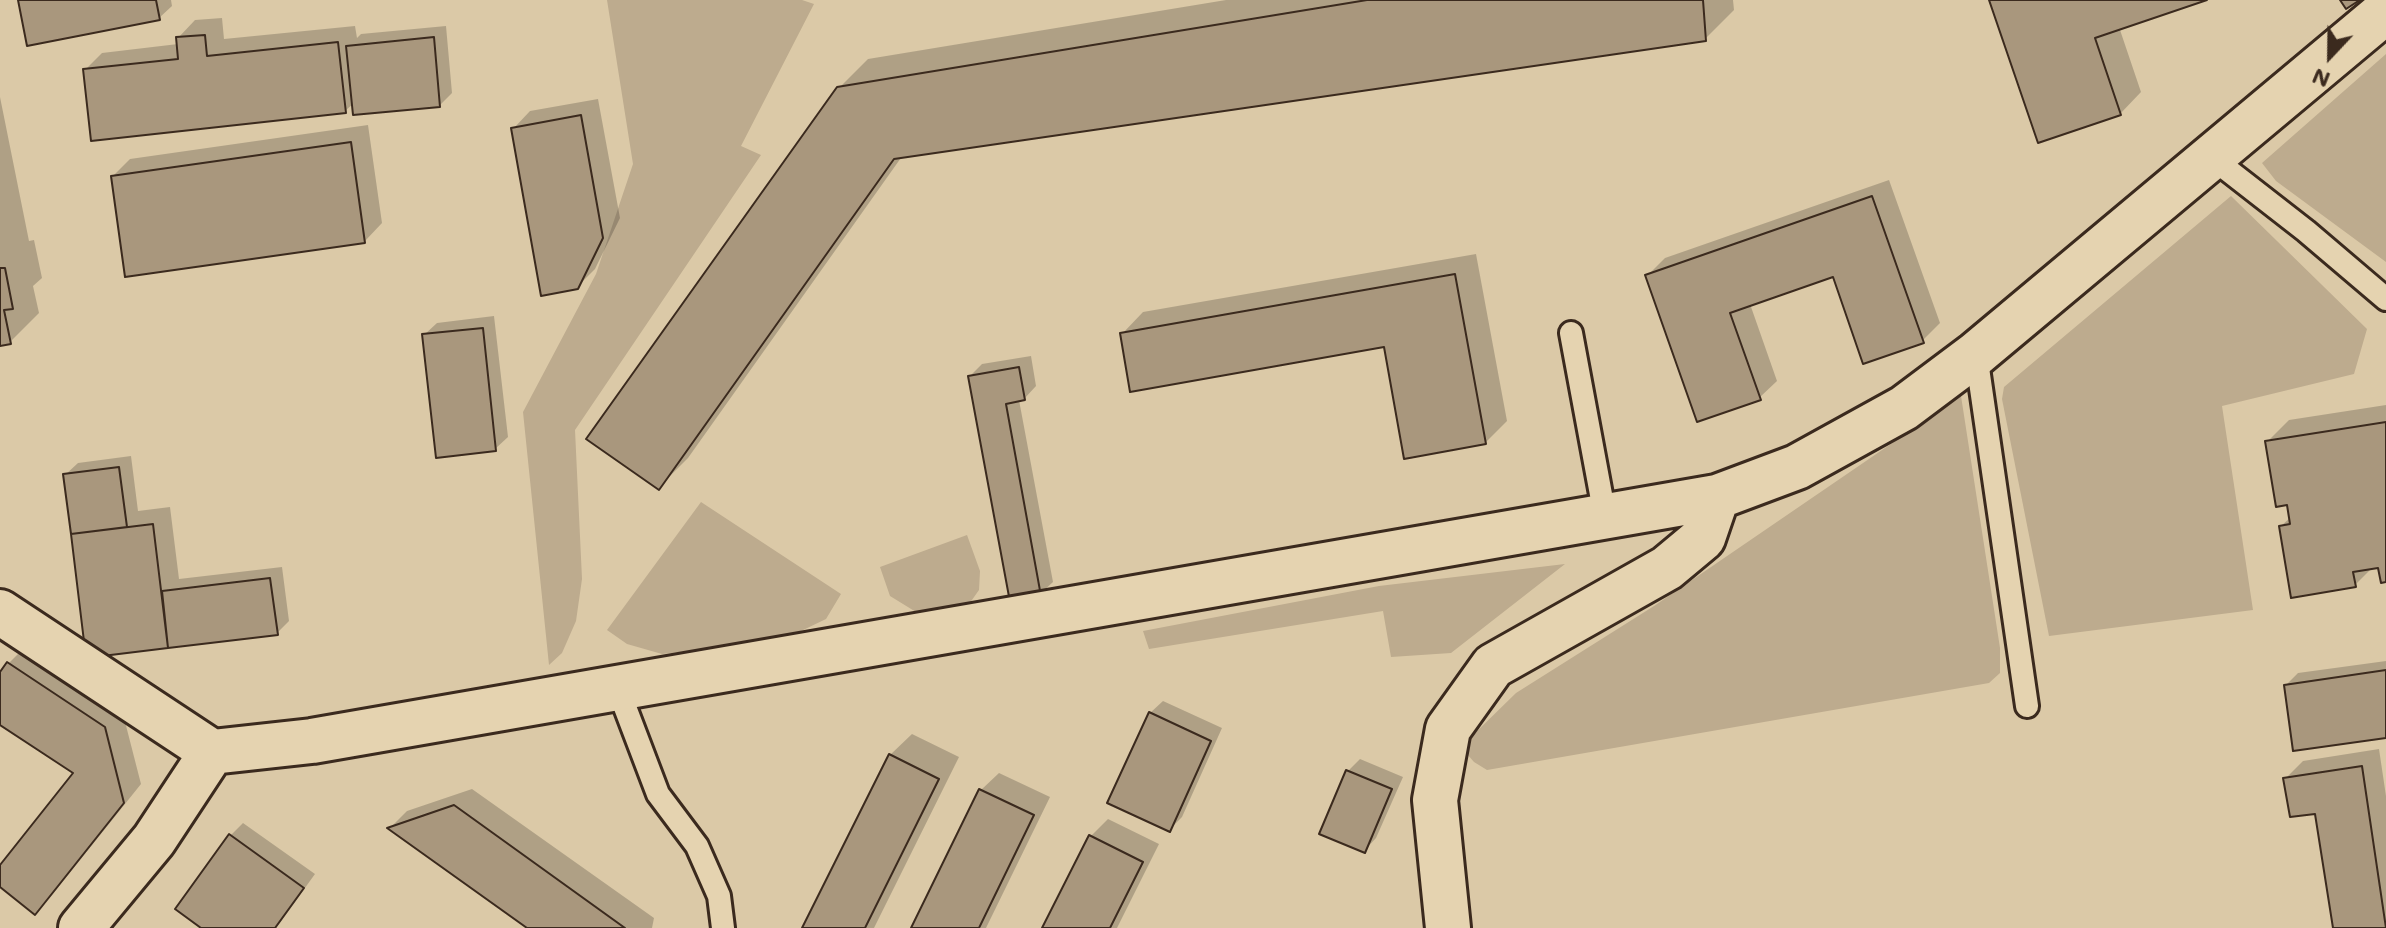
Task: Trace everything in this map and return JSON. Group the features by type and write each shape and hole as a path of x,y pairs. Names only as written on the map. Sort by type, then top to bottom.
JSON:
{"street":[{"path":"0,612 212,752 312,741 1717,497 1797,467 1904,408 1976,354 2386,11"},
{"path":"1448,928 1435,800 1448,729 1493,666 1667,568 1703,538 1717,497"},
{"path":"81,928 154,840 212,752"}],"lane":[{"path":"2211,157 2386,299"},
{"path":"1571,333 1605,516"},
{"path":"1976,354 2027,706"},
{"path":"617,686 658,794 697,846 719,896 723,928"}],"shaded area":[{"path":"607,0 802,0 814,4 741,146 761,155 575,430 582,579 576,621 562,653 549,665 523,412 596,274 633,164"},
{"path":"2386,54 2386,262 2276,181 2262,163"},
{"path":"2231,196 2367,329 2354,374 2222,406 2253,610 2049,636 2002,399 2004,387"},
{"path":"1961,396 2000,648 2000,673 1989,683 1487,770 1467,754 1471,737 1516,693 1654,606"},
{"path":"701,502 841,594 826,619 801,631 762,643 662,654 627,644 607,630"},
{"path":"967,535 980,571 979,590 967,607 949,616 916,612 890,596 880,567"},
{"path":"1565,564 1451,653 1391,657 1383,611 1149,649 1143,631 1379,586"}],"building":[{"path":"18,0 156,0 160,20 27,46"},
{"path":"1367,0 1703,0 1706,41 894,159 659,490 586,439 837,87"},
{"path":"1989,0 2207,0 2095,38 2121,115 2038,143"},
{"path":"2340,0 2360,0 2346,9"},
{"path":"205,35 207,56 338,42 346,113 91,141 83,69 178,59 176,37"},
{"path":"434,37 440,107 353,115 346,46"},
{"path":"581,115 603,238 578,289 541,296 511,128"},
{"path":"351,142 365,243 125,277 111,176"},
{"path":"1872,196 1924,343 1863,364 1833,277 1730,313 1761,400 1697,422 1645,275"},
{"path":"0,268 5,268 13,309 4,310 11,344 0,346"},
{"path":"1455,274 1486,444 1404,459 1384,347 1130,392 1120,333"},
{"path":"483,328 496,451 436,458 422,334"},
{"path":"1019,367 1025,400 1006,404 1041,596 1010,602 968,376"},
{"path":"2386,422 2386,582 2381,583 2378,568 2353,572 2356,587 2291,598 2279,526 2290,524 2287,505 2276,507 2265,441"},
{"path":"119,467 127,527 71,534 63,474"},
{"path":"153,524 168,648 86,658 71,534"},
{"path":"270,578 278,635 168,648 162,591"},
{"path":"7,662 105,727 124,803 35,915 0,887 0,865 73,773 0,725 0,672"},
{"path":"2386,670 2386,738 2293,751 2284,685"},
{"path":"1149,712 1211,741 1170,832 1107,803"},
{"path":"889,754 939,779 865,928 802,928"},
{"path":"2362,766 2386,928 2333,928 2315,814 2290,817 2283,778"},
{"path":"1346,770 1392,789 1365,853 1319,834"},
{"path":"979,789 1034,815 979,928 911,928"},
{"path":"454,805 625,928 527,928 387,828"},
{"path":"229,834 304,888 275,928 201,928 175,909"},
{"path":"1089,835 1143,862 1110,928 1042,928"}]}
